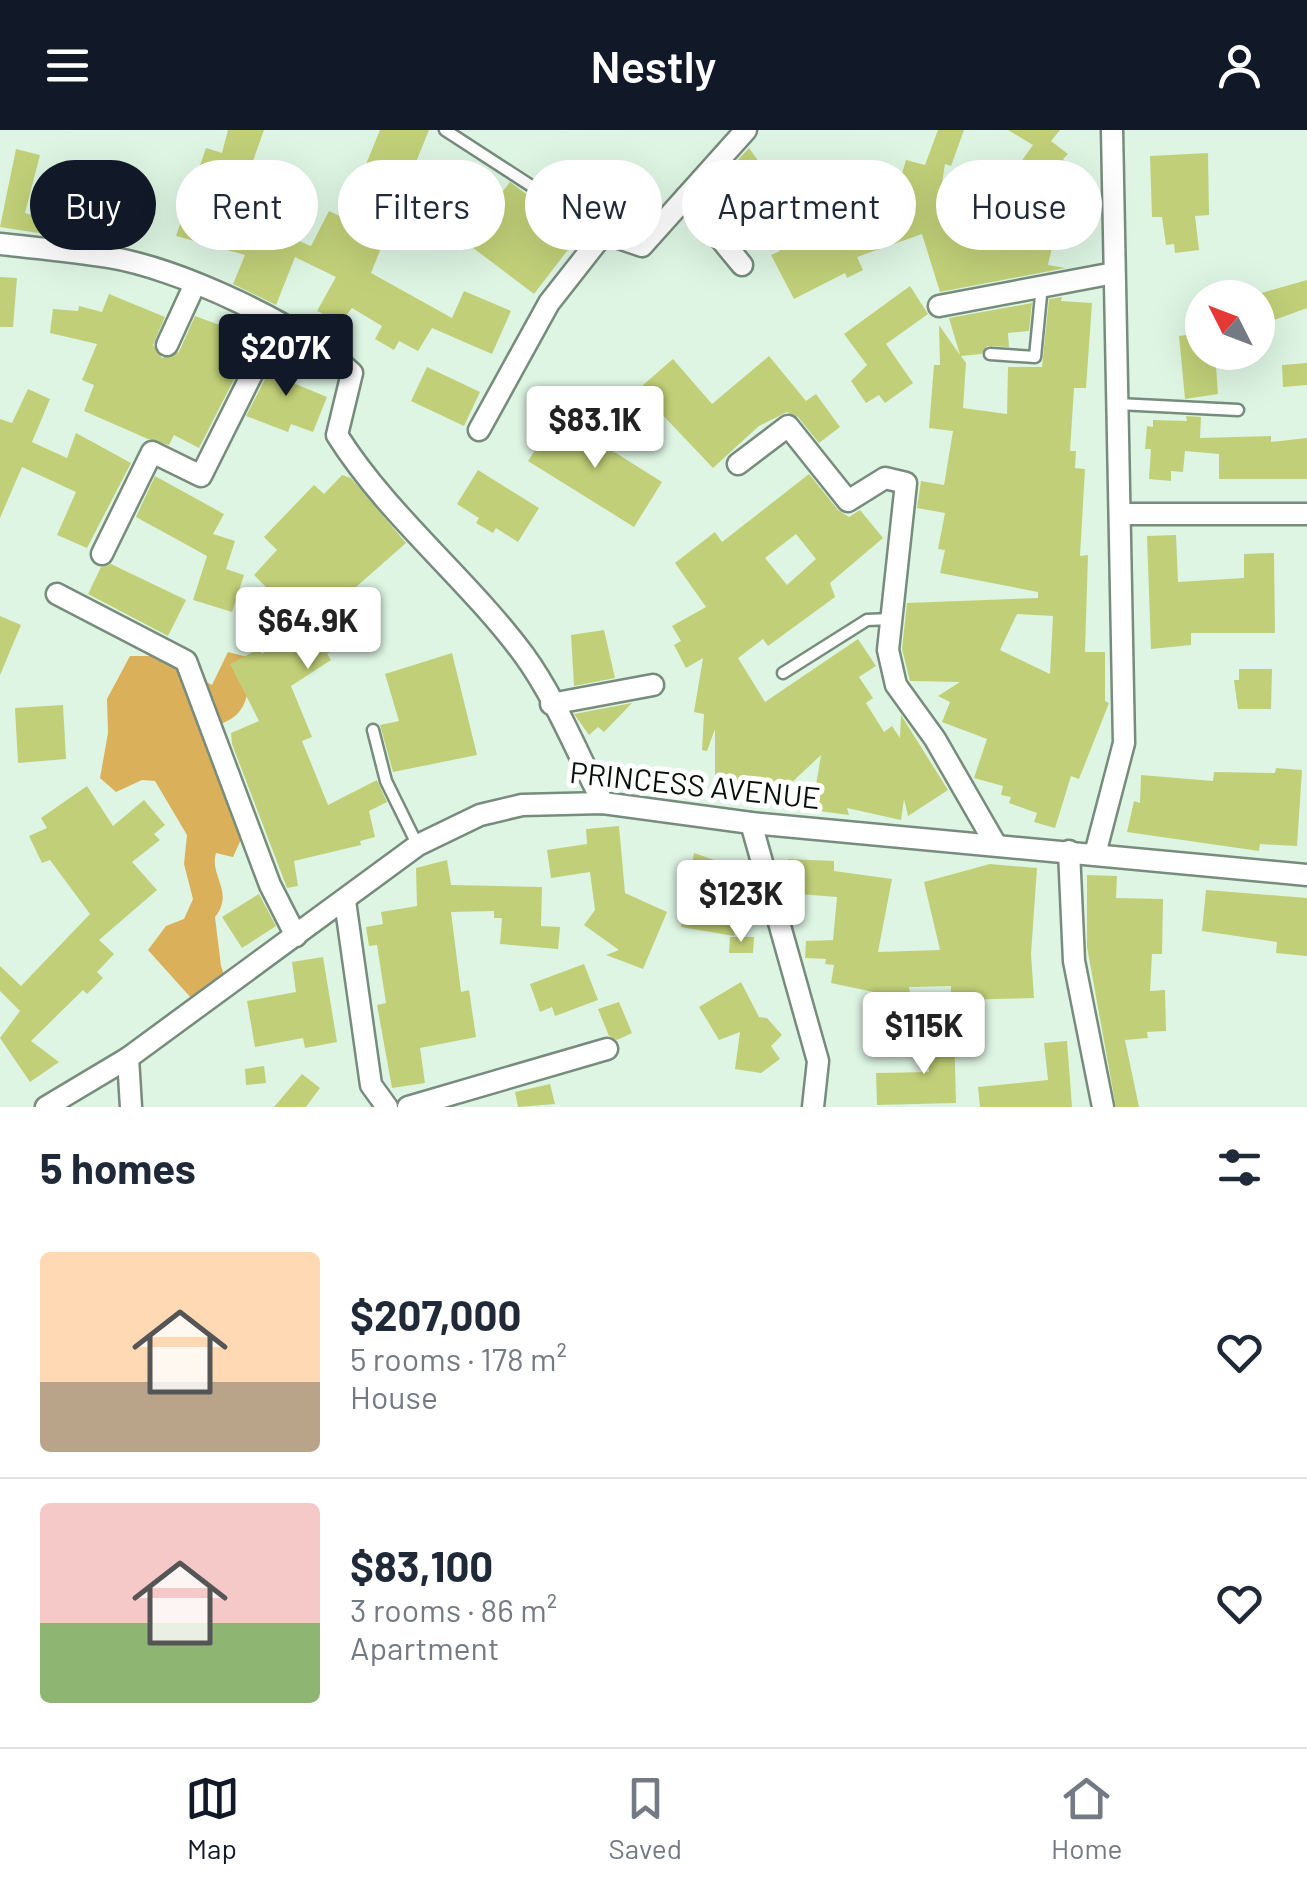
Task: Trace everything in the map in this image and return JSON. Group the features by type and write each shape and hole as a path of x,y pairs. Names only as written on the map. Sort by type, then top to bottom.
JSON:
{"street":[{"path":"719,160 746,130"},
{"path":"1095,854 1124,743 1112,130"},
{"path":"662,224 682,201"},
{"path":"0,244 112,257 195,284 328,352 352,374 337,435 354,462 516,645 552,704 603,803"},
{"path":"479,430 549,303 590,250"},
{"path":"730,250 742,265"},
{"path":"938,306 1114,273"},
{"path":"167,346 195,284"},
{"path":"102,554 152,452 201,476 277,324"},
{"path":"738,464 788,426 848,500 885,478 906,483 888,650 896,685 935,739 996,845"},
{"path":"1122,514 1307,514"},
{"path":"57,594 186,662 270,885 296,936"},
{"path":"552,704 653,684"},
{"name":"PRINCESS AVENUE","path":"46,1107 128,1058 418,845 480,816 522,804 603,803 751,824 1307,875"},
{"path":"751,824 818,1061 813,1107"},
{"path":"1069,851 1074,962 1104,1107"},
{"path":"345,901 371,1085 387,1107"},
{"path":"408,1107 607,1049"},
{"path":"128,1058 131,1107"}],"lane":[{"path":"445,130 525,181"},
{"path":"990,354 1035,357 1042,284"},
{"path":"1118,404 1238,410"},
{"path":"783,672 867,620 891,619"},
{"path":"373,730 386,781 418,845"}],"shaded area":[{"path":"228,652 248,657 248,689 237,714 217,725 248,824 233,857 216,853 223,900 215,917 227,983 192,999 148,950 166,926 184,919 193,899 184,864 187,835 155,781 142,780 116,792 100,778 108,733 107,699 130,656 155,656 212,685"}],"building":[{"path":"228,130 264,130 253,160 202,160 206,148 222,153"},
{"path":"380,130 429,130 417,160 368,160"},
{"path":"938,130 964,130 953,160 936,160 936,250 1051,250 1048,265 1065,268 940,292 922,234 916,236 916,163 925,165"},
{"path":"1008,130 1060,130 1051,141 1068,154 1064,160 1022,160 1033,145"},
{"path":"749,148 758,160 738,160"},
{"path":"16,149 40,155 39,160 30,160 30,194 25,213 30,214 30,232 0,227"},
{"path":"1208,153 1209,215 1195,216 1199,250 1175,253 1174,244 1166,245 1162,217 1152,217 1150,156"},
{"path":"510,182 525,193 525,250 568,250 534,294 476,250 505,250 505,188"},
{"path":"329,211 338,215 338,250 380,250 371,273 452,318 464,291 511,311 492,354 432,328 418,351 399,341 394,350 375,339 382,326 352,308 329,337 314,327 322,313 317,311 336,277 295,257 276,305 233,284 245,255 227,250 318,250 318,232"},
{"path":"877,250 857,257 863,270 847,278 845,273 794,299 771,255 780,251"},
{"path":"0,277 17,278 13,327 0,327"},
{"path":"1307,280 1307,308 1275,320 1275,289"},
{"path":"910,286 928,314 886,344 913,383 885,403 879,395 866,403 851,381 867,365 844,334"},
{"path":"109,294 165,317 153,345 162,358 179,352 195,316 255,338 199,448 174,435 169,445 148,439 84,411 94,385 82,380 97,344 50,333 53,309 78,311 79,306 102,312"},
{"path":"1062,297 1061,301 1092,303 1086,388 1074,388 1070,451 1076,451 1075,468 1085,469 1080,556 1088,555 1085,652 1105,652 1105,701 1109,703 1079,779 1071,776 1055,828 1034,822 1037,813 1009,803 1011,797 1001,795 1003,786 974,778 987,739 942,722 950,702 938,696 960,682 910,681 902,649 907,603 1038,598 1038,592 940,573 945,550 938,549 945,513 917,508 921,481 944,485 953,431 929,428 934,365 940,365 939,325 960,355 949,318 1032,303 1029,331 1008,333 1009,347 987,346 981,354 961,356 966,363 963,408 1007,414 1008,367 1042,367 1049,299","holes":["1017,614 1053,616 1050,674 1000,650"]},
{"path":"1185,335 1185,370 1216,370 1218,394 1185,399 1179,336"},
{"path":"283,344 295,349 281,378 327,397 313,432 291,424 288,432 246,416"},
{"path":"769,356 806,401 816,394 840,427 819,443 798,417 787,412 759,426 713,468 656,408 643,385 673,359 712,404"},
{"path":"1307,363 1307,385 1283,387 1282,365"},
{"path":"427,367 480,392 464,426 411,401"},
{"path":"28,389 50,399 32,442 67,458 76,433 131,463 87,548 57,535 76,492 22,467 0,518 0,419 12,423"},
{"path":"557,416 662,482 634,527 528,461"},
{"path":"1186,416 1201,417 1200,438 1271,436 1271,442 1307,438 1307,479 1219,479 1219,454 1185,451 1183,472 1171,471 1171,481 1149,479 1151,449 1145,449 1147,426 1153,427 1153,420 1187,421"},
{"path":"478,470 539,508 518,542 496,528 493,533 476,523 479,518 457,504"},
{"path":"809,474 838,510 849,517 860,510 883,538 830,583 835,597 768,646 763,639 738,658 765,702 858,639 876,666 859,677 873,698 866,703 884,732 892,726 900,738 901,715 948,790 908,816 904,799 901,820 847,808 849,815 812,810 821,755 775,798 741,795 742,786 715,785 715,729 707,751 702,750 704,714 694,712 703,658 686,668 674,645 681,641 672,626 706,607 675,563 715,532 722,542","holes":["796,534 816,559 787,585 765,558"]},
{"path":"342,475 351,478 406,543 331,609 350,638 327,654 331,660 291,686 312,737 302,741 328,805 377,780 387,802 369,811 375,837 360,841 361,845 294,861 298,886 287,888 232,744 231,733 259,721 230,664 259,649 262,654 314,618 287,592 279,600 254,575 277,550 264,537 314,485 324,494"},
{"path":"155,476 224,514 213,534 235,541 226,569 244,575 232,612 193,600 207,556 136,517"},
{"path":"1176,535 1178,582 1244,578 1244,554 1274,553 1275,633 1191,633 1191,645 1151,649 1147,536"},
{"path":"111,564 186,600 168,636 88,594 101,567"},
{"path":"0,616 21,625 0,675"},
{"path":"604,630 615,678 574,686 571,635"},
{"path":"452,653 477,755 393,772 380,725 399,721 385,674"},
{"path":"1239,669 1272,669 1271,709 1238,709 1234,680 1239,680"},
{"path":"632,703 604,732 598,727 589,735 574,714"},
{"path":"63,705 66,759 18,763 15,708"},
{"path":"1276,768 1302,770 1297,846 1260,844 1259,851 1127,832 1134,801 1140,803 1141,775 1213,781 1214,772 1275,773"},
{"path":"87,786 113,826 144,800 165,825 154,834 160,840 132,862 157,890 99,940 114,954 97,972 103,978 87,994 83,990 31,1041 59,1062 30,1082 0,1038 20,1011 0,991 0,966 21,986 90,914 50,860 42,863 29,836 47,828 41,818"},
{"path":"619,826 625,893 667,912 643,969 606,955 619,950 584,925 595,910 590,872 551,878 547,850 587,844 586,829"},
{"path":"694,853 723,863 715,903 738,905 734,936 681,927"},
{"path":"788,859 834,861 834,871 892,879 878,952 940,950 924,882 990,864 1037,868 1031,954 1034,998 951,1000 951,986 909,987 910,993 883,994 831,983 834,965 825,964 826,959 805,958 806,941 833,940 837,897 786,893"},
{"path":"447,860 451,885 542,887 541,926 560,927 558,949 500,944 502,918 494,918 494,911 451,912 461,992 469,990 476,1037 420,1048 425,1083 392,1088 377,1005 386,1003 377,945 369,946 366,927 383,924 381,912 417,906 416,868"},
{"path":"1087,875 1117,876 1116,898 1163,899 1162,954 1152,954 1150,991 1165,990 1166,1031 1147,1032 1148,1038 1125,1040 1139,1107 1116,1107 1087,947"},
{"path":"1206,890 1307,898 1307,956 1276,953 1277,942 1202,931"},
{"path":"259,894 276,926 242,948 222,917"},
{"path":"730,937 754,937 753,953 729,953"},
{"path":"323,957 337,1042 305,1048 303,1038 255,1047 247,1001 296,992 292,962"},
{"path":"584,964 598,1000 555,1016 552,1007 540,1012 530,984"},
{"path":"741,982 759,1017 767,1018 782,1035 771,1046 780,1059 761,1073 735,1069 740,1032 719,1040 699,1007"},
{"path":"619,1002 632,1033 617,1040 609,1036 598,1009"},
{"path":"954,1029 956,1103 877,1105 876,1073 929,1072 928,1030"},
{"path":"1067,1041 1072,1107 980,1107 978,1087 1048,1080 1044,1043"},
{"path":"264,1066 266,1083 246,1085 245,1069"},
{"path":"302,1074 320,1088 306,1107 274,1107"},
{"path":"550,1084 555,1104 518,1107 515,1092"}]}
